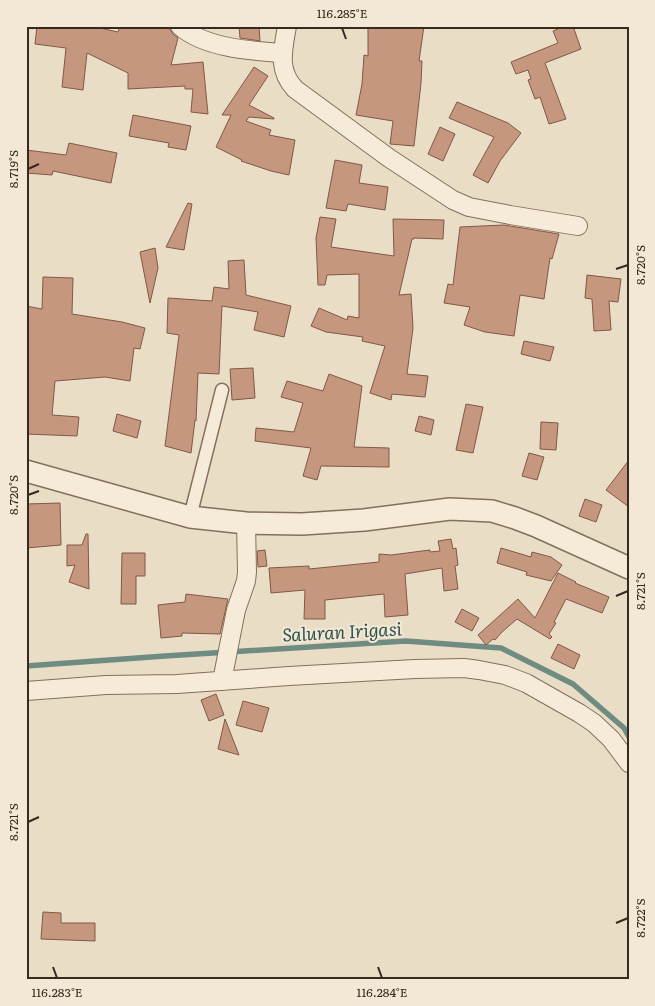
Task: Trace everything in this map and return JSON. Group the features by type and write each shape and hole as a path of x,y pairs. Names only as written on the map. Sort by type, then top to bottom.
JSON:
{"street":[{"path":"180,26 186,32 228,47 283,53"},
{"path":"287,26 282,64 289,83 389,158 453,200 469,207 578,226"},
{"path":"190,516 222,390"},
{"path":"26,471 190,516 246,523 302,524 364,520 450,509 492,511 536,526 629,568"},
{"path":"222,681 236,610 246,581 246,523"},
{"path":"26,691 177,684 415,669 464,668 505,675 526,683 594,723 611,739 629,764"}],"building":[{"path":"37,26 91,26 118,32 120,26 157,26 170,29 178,38 171,65 203,62 208,114 191,112 193,89 185,89 185,86 128,89 128,73 87,53 83,90 62,87 66,48 35,44"},
{"path":"239,26 259,26 260,41 240,38"},
{"path":"368,26 424,26 419,61 422,61 421,83 414,146 390,144 393,121 356,115 362,84 364,55 368,56"},
{"path":"565,26 573,26 581,49 545,63 566,119 549,124 540,97 535,99 528,80 531,79 528,70 516,74 511,62 558,43 553,31"},
{"path":"254,67 268,76 249,105 274,119 249,117 246,121 271,130 269,135 295,140 289,175 241,161 216,147 231,115 222,115"},
{"path":"457,102 508,123 521,133 500,161 488,183 473,175 494,137 449,118"},
{"path":"133,115 191,126 186,150 168,147 169,143 129,136"},
{"path":"440,127 455,134 443,161 428,154"},
{"path":"69,143 117,153 111,183 53,171 52,175 26,173 26,150 66,155"},
{"path":"335,160 362,165 359,183 388,187 385,210 348,204 346,211 326,208"},
{"path":"188,203 192,204 184,250 166,247"},
{"path":"320,217 336,219 331,247 394,256 393,219 444,220 443,239 412,239 399,295 411,294 413,328 407,374 428,376 425,397 392,394 391,400 370,393 385,346 362,341 363,337 326,332 311,326 319,308 347,320 348,316 359,318 359,274 327,275 325,285 318,285 316,238"},
{"path":"504,225 559,234 552,259 550,258 544,299 520,295 514,336 485,332 464,325 470,307 444,303 448,284 453,285 460,227"},
{"path":"155,248 158,268 150,303 140,252"},
{"path":"244,260 246,295 291,306 284,337 254,330 258,312 222,306 219,374 198,373 196,421 191,453 165,446 179,335 167,333 168,298 212,301 214,287 229,289 228,261"},
{"path":"587,275 621,279 618,302 609,301 611,330 594,331 592,299 585,298"},
{"path":"43,277 73,278 72,314 122,322 145,328 140,349 134,348 130,381 105,377 55,381 52,415 79,417 77,436 26,434 26,306 42,309"},
{"path":"524,341 554,347 550,361 521,354"},
{"path":"253,368 255,398 232,400 230,369"},
{"path":"329,374 362,386 354,447 389,448 389,467 321,466 317,480 303,476 311,448 255,441 256,428 294,432 303,403 281,397 287,381 323,391"},
{"path":"466,404 483,407 473,453 456,450"},
{"path":"117,414 141,421 137,438 113,431"},
{"path":"419,416 434,420 431,435 415,431"},
{"path":"541,422 558,423 556,450 540,449"},
{"path":"529,453 544,457 537,480 522,476"},
{"path":"629,460 629,507 606,490"},
{"path":"585,499 602,505 596,522 579,516"},
{"path":"60,503 61,545 26,548 26,504"},
{"path":"86,534 88,534 89,589 69,582 75,565 67,566 67,545 82,545"},
{"path":"451,539 453,549 456,548 458,565 455,566 458,589 444,591 442,568 405,574 408,615 385,617 384,594 325,600 325,619 304,619 305,590 271,593 269,568 309,566 309,569 379,562 379,554 391,555 430,550 430,552 440,551 438,541"},
{"path":"501,548 531,557 532,552 551,557 562,565 551,581 526,575 527,572 497,563"},
{"path":"265,550 267,566 258,567 257,551"},
{"path":"122,553 145,553 145,576 136,576 136,604 121,604"},
{"path":"558,573 575,583 609,597 602,613 566,599 549,634 552,637 550,639 517,619 495,640 493,639 486,645 478,635 518,599 535,618"},
{"path":"186,594 228,599 220,634 182,633 182,636 161,638 158,605 185,602"},
{"path":"462,609 479,618 472,631 455,622"},
{"path":"558,644 580,655 574,669 551,658"},
{"path":"216,694 224,715 209,721 201,700"},
{"path":"243,701 269,708 262,732 236,725"},
{"path":"225,719 239,755 218,749"},
{"path":"43,912 61,913 61,923 95,923 95,941 41,939"}],"waterway":[{"name":"Saluran Irigasi","path":"26,666 406,641 501,648 573,684 624,728 629,737"}]}
